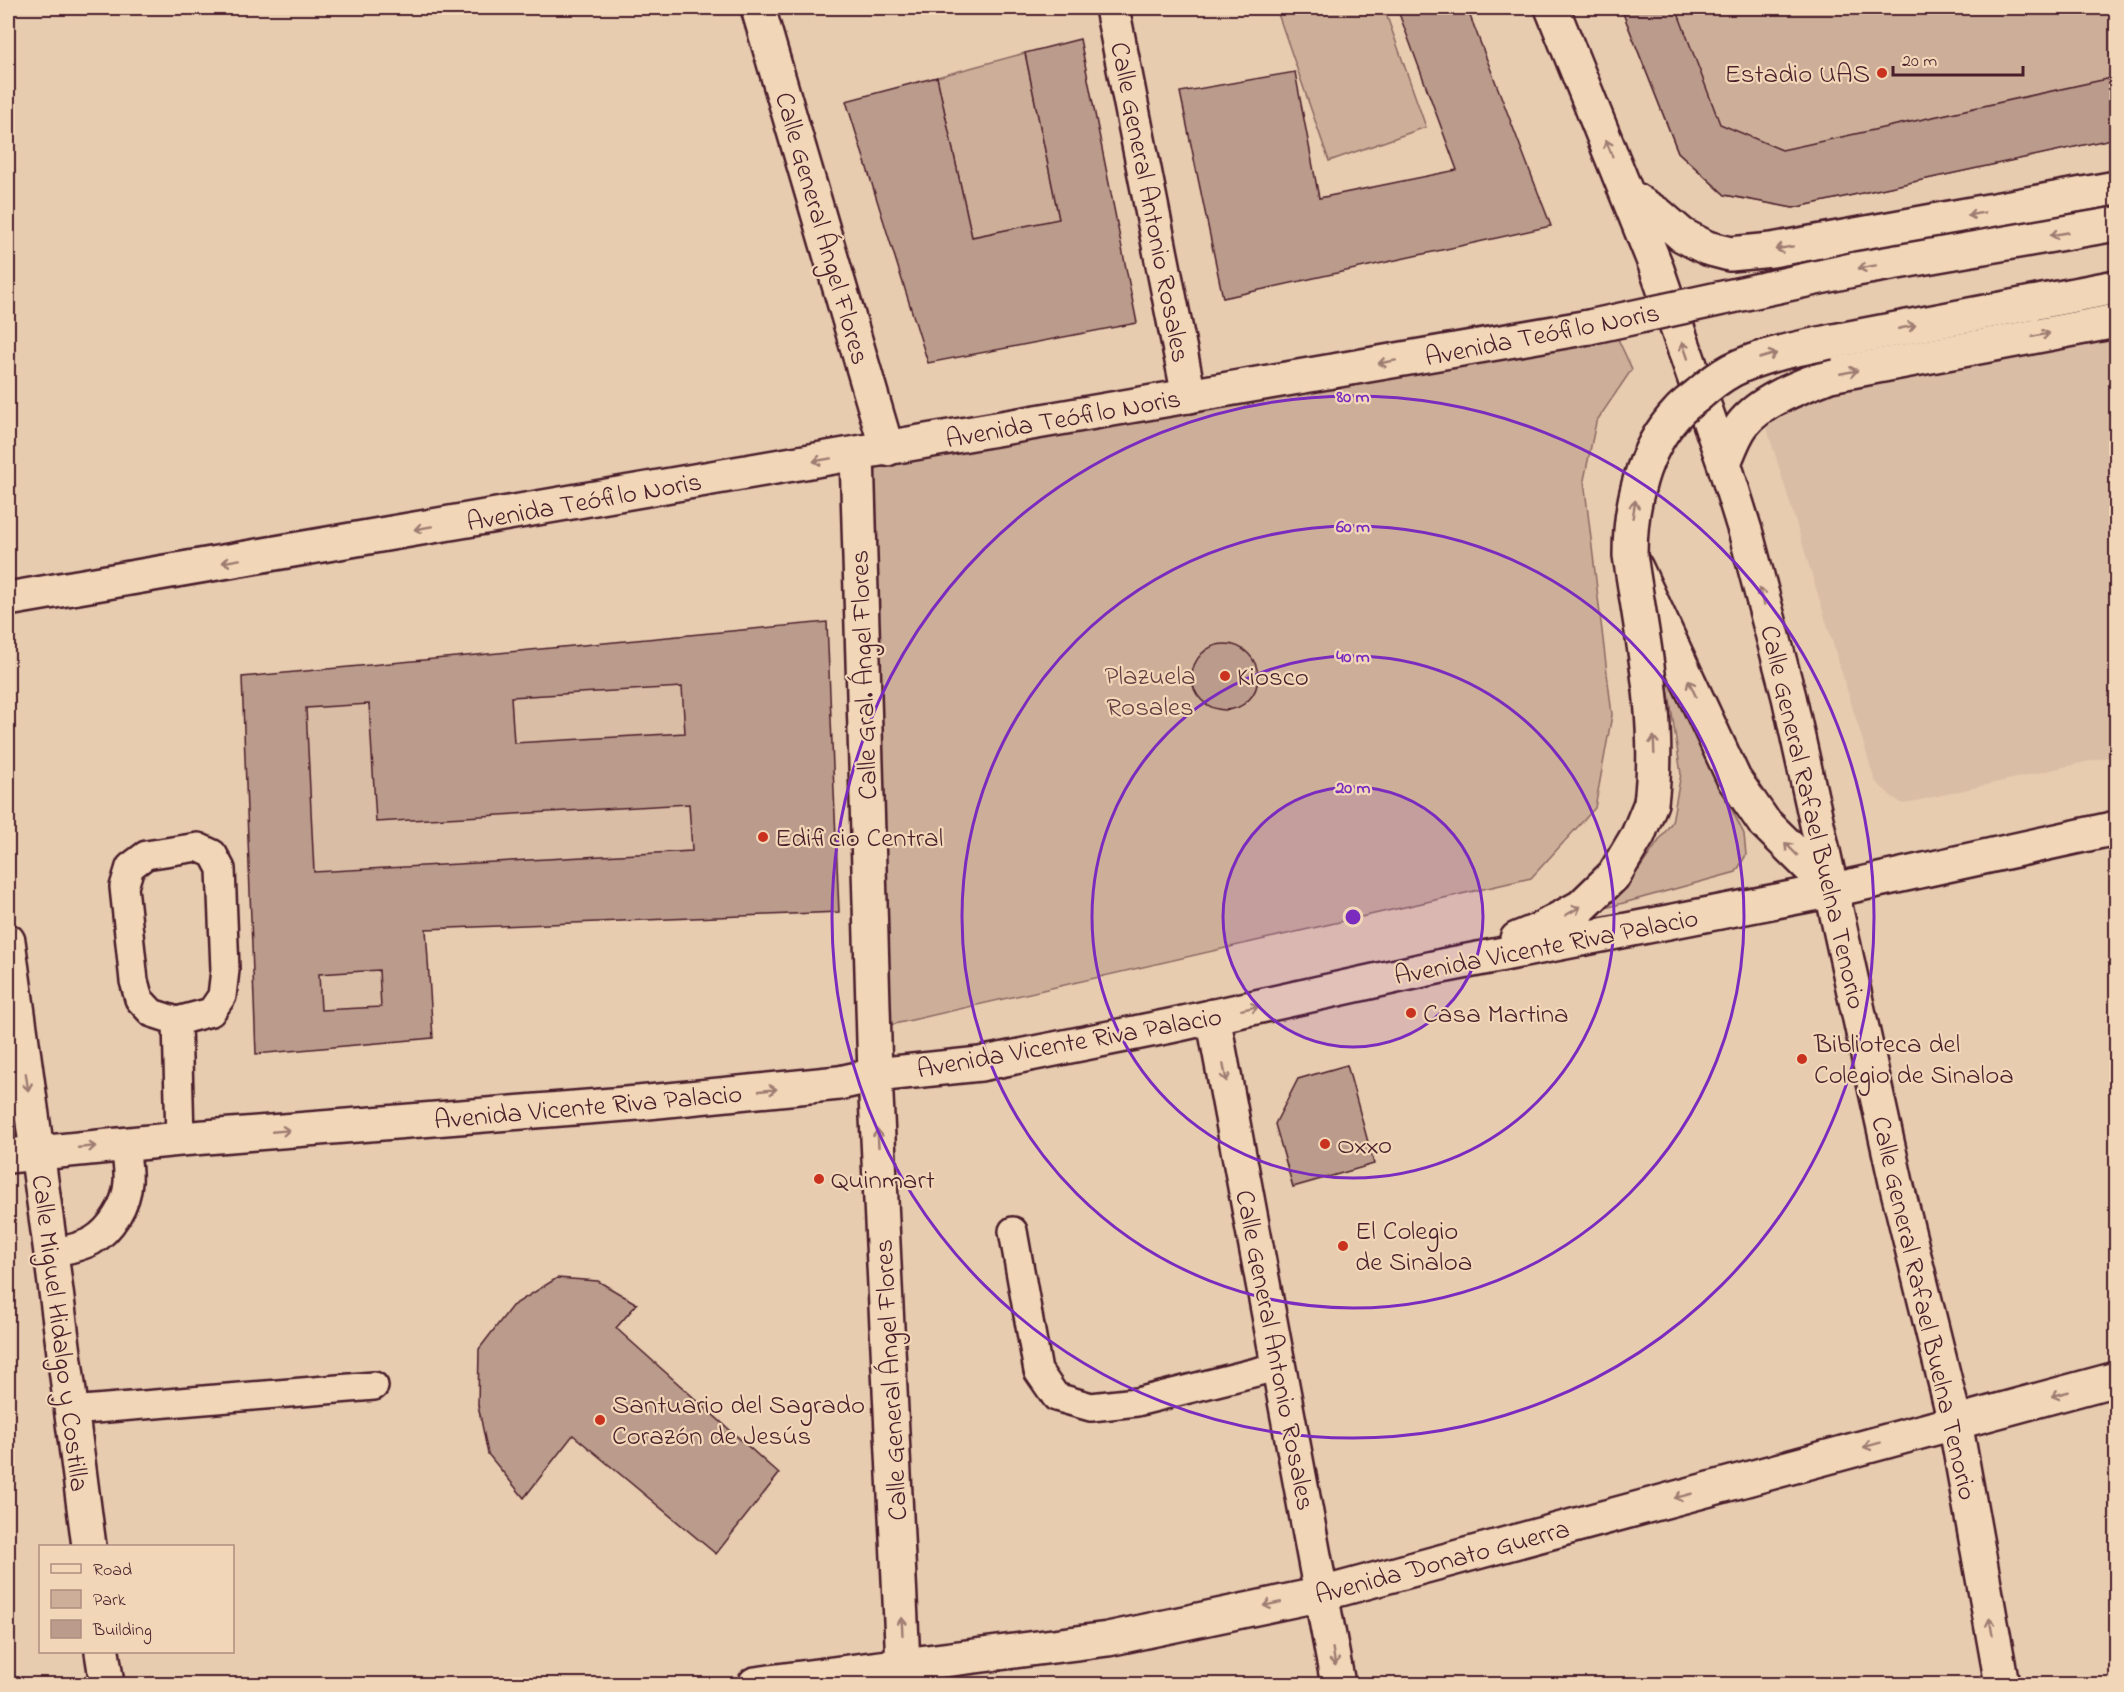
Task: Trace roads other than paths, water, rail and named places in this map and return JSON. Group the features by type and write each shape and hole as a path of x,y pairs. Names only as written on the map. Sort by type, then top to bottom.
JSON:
{"street":[{"name":"Calle General Ángel Flores","path":"758,8 872,452"},
{"name":"Calle General Antonio Rosales","path":"1112,8 1189,396"},
{"name":"Calle General Rafael Buelna Tenorio","path":"1552,8 1655,264 1724,463 1746,534 1789,697 1897,1187 1954,1422 2002,1684"},
{"path":"1629,196 1659,215 1682,235 1707,248 1730,254 1806,245 2116,188"},
{"name":"Avenida Teófilo Noris","path":"8,599 1589,327 1857,269 2116,224"},
{"path":"1442,966 1511,942 1581,908 1614,875 1638,834 1651,803 1655,774 1653,718 1630,555 1630,531 1641,478 1661,434 1678,412 1730,371 1773,355 1828,342 2116,287"},
{"path":"1724,463 1743,425 1768,403 1792,390 1830,375 2116,321"},
{"name":"Calle Gral. Ángel Flores","path":"872,452 875,1075"},
{"path":"1630,555 1734,779 1763,821 1833,890"},
{"name":"Avenida Vicente Riva Palacio","path":"22,1154 180,1139 638,1103 839,1083 875,1075 980,1064 1442,966 1833,890 2116,828"},
{"name":"Calle Miguel Hidalgo y Costilla","path":"8,941 22,1154 51,1253 88,1545"},
{"name":"Calle General Antonio Rosales","path":"1214,1016 1338,1684"},
{"name":"Calle General Ángel Flores","path":"875,1075 904,1675"},
{"name":"Avenida Donato Guerra","path":"755,1684 904,1675 1108,1639 1322,1594 2116,1379"},
{"path":"102,1653 107,1684"}],"lane":[{"path":"198,847 213,854 221,868 225,970 222,996 211,1012 177,1021 152,1013 139,999 134,981 124,887 130,867 146,855 198,847"},
{"path":"177,1021 180,1139"},
{"path":"51,1253 93,1241 110,1225 123,1205 128,1183 125,1144"},
{"path":"1013,1231 1038,1371 1056,1397 1091,1407 1137,1402 1280,1366"},
{"path":"71,1411 374,1386"}],"place":[{"name":"Estadio UAS","path":"1882,73"},
{"name":"Kiosco","path":"1225,676"},
{"name":"Edificio Central","path":"763,837"},
{"name":"Casa Martina","path":"1411,1013"},
{"name":"Biblioteca del Colegio de Sinaloa","path":"1802,1059"},
{"name":"Oxxo","path":"1325,1144"},
{"name":"Quinmart","path":"819,1179"},
{"name":"El Colegio de Sinaloa","path":"1343,1246"},
{"name":"Santuario del Sagrado Corazón de Jesús","path":"600,1420"}],"park label":[{"name":"Plazuela Rosales","path":"1150,690"}]}
